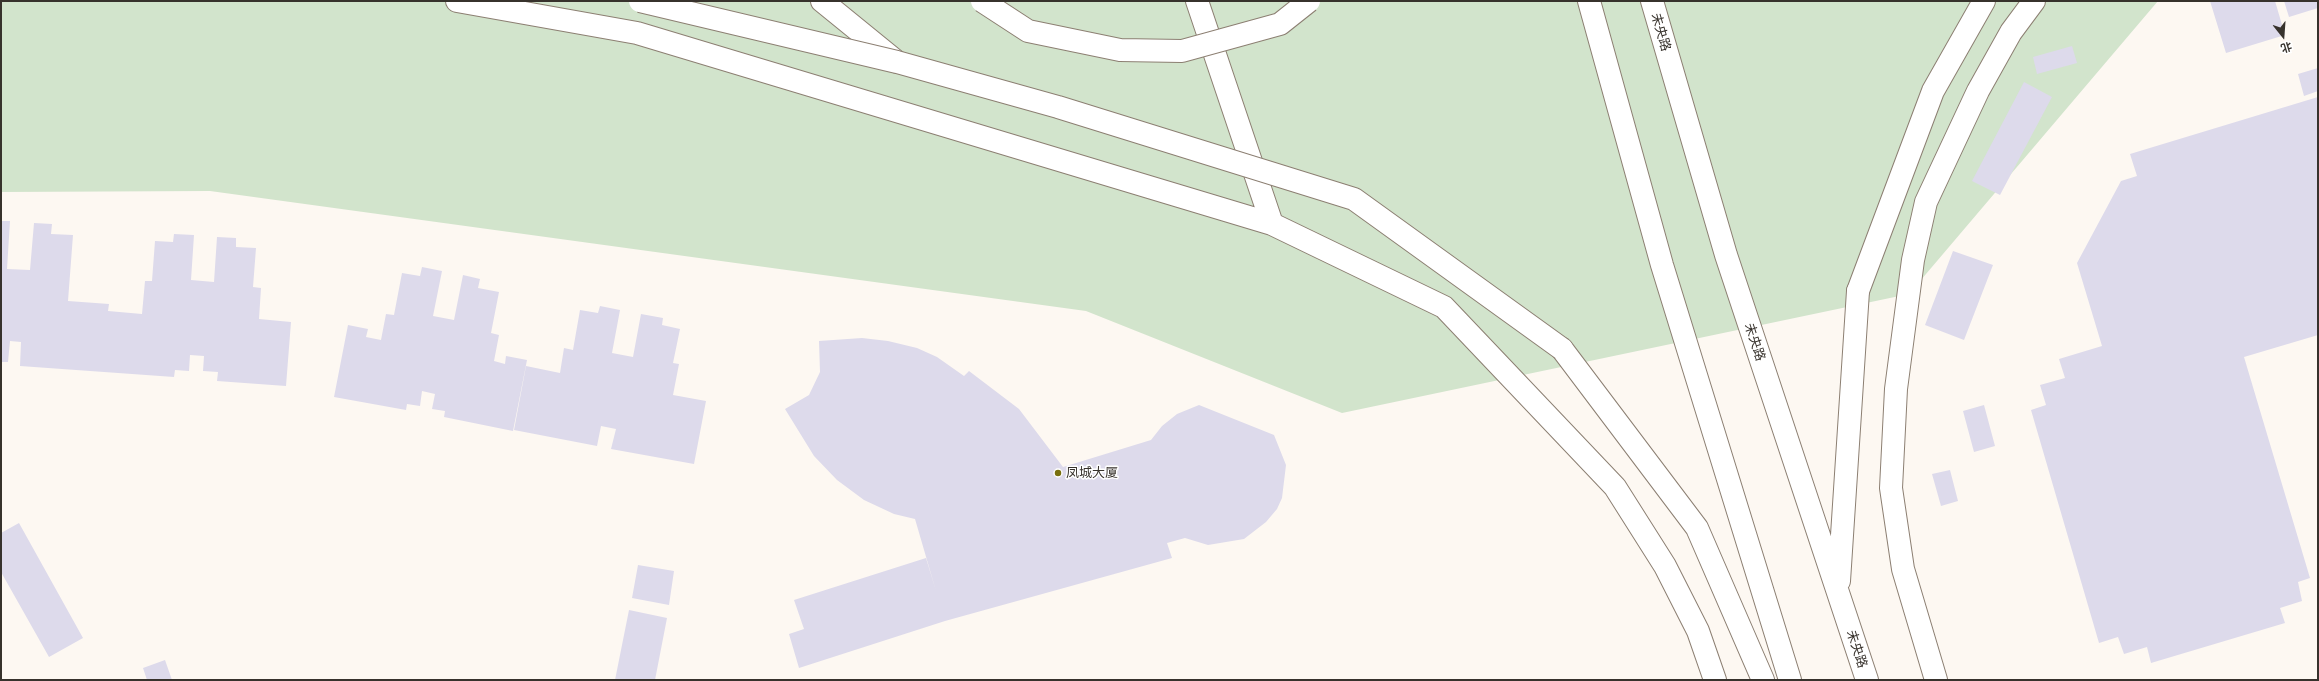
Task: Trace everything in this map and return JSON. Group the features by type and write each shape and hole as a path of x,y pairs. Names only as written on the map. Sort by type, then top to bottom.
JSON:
{"main road":[{"path":"457,1 637,33 1272,224 1444,307 1615,487 1665,566 1698,631 1715,680"},
{"path":"640,1 897,62 1058,107 1354,199 1562,349 1697,528 1763,680"},
{"path":"822,1 897,62"},
{"path":"982,1 1028,31 1120,50 1182,51 1280,24 1309,1"},
{"path":"1197,1 1272,224"},
{"path":"1589,1 1662,266 1790,680"},
{"name":"未央路","path":"1652,1 1726,255 1867,680"},
{"path":"1838,592 1858,291 1933,91 1984,1"},
{"path":"1936,680 1903,569 1891,488 1896,389 1913,260 1926,202 1978,91 2011,32 2034,1"}],"green space":[{"path":"1,1 2158,1 1909,294 1342,413 1086,311 210,191 1,192"}],"building":[{"path":"2210,1 2275,1 2285,35 2226,53"},
{"path":"2284,1 2318,1 2318,8 2289,17"},
{"path":"2072,46 2077,63 2037,74 2033,57"},
{"path":"2318,68 2318,91 2304,96 2298,74"},
{"path":"2024,82 2052,97 2000,195 1972,181"},
{"path":"2318,97 2318,335 2244,357 2310,578 2298,582 2302,601 2280,608 2285,623 2151,663 2147,647 2124,654 2118,637 2099,643 2031,410 2046,405 2040,385 2065,378 2059,359 2102,346 2077,263 2121,181 2137,176 2130,154"},
{"path":"1,221 10,221 7,269 30,270 34,223 52,224 51,234 73,235 68,301 109,304 108,311 142,314 145,281 152,281 155,241 173,242 174,234 194,235 191,280 214,282 217,237 236,238 236,247 256,248 253,287 261,288 259,319 291,322 286,386 217,381 218,372 203,371 204,356 190,355 189,371 175,370 174,377 20,366 21,342 10,341 8,362 1,362"},
{"path":"1953,251 1993,265 1964,340 1925,325"},
{"path":"422,267 442,271 433,316 454,320 463,275 480,279 478,288 499,292 491,333 499,335 494,361 505,364 506,356 527,360 513,431 444,417 445,411 432,409 435,394 422,391 420,406 407,404 406,410 334,397 348,325 368,329 366,337 381,340 386,314 394,315 402,273 420,276"},
{"path":"600,306 620,310 612,353 633,357 641,314 663,318 662,325 680,329 673,363 679,364 673,395 706,401 694,464 611,449 616,429 601,426 597,446 514,430 526,366 560,373 564,348 573,350 580,310 598,313"},
{"name":"凤城大厦","path":"862,338 888,341 917,348 937,357 964,376 969,371 1019,409 1063,467 1151,440 1162,426 1177,414 1199,405 1274,435 1286,465 1282,498 1277,509 1266,522 1244,539 1208,545 1185,538 1167,543 1172,558 945,621 799,668 789,634 804,629 794,600 926,558 936,591 915,519 894,514 864,500 837,480 814,456 785,409 809,395 820,372 819,341"},
{"path":"1984,405 1995,446 1974,452 1963,411"},
{"path":"1950,470 1958,501 1941,506 1932,474"},
{"path":"19,523 83,638 49,657 1,572 1,533"},
{"path":"638,565 674,571 669,605 632,598"},
{"path":"629,610 667,618 655,680 615,680"},
{"path":"165,660 172,680 147,680 143,668"}],"place":[{"name":"凤城大厦","path":"1058,473"}]}
